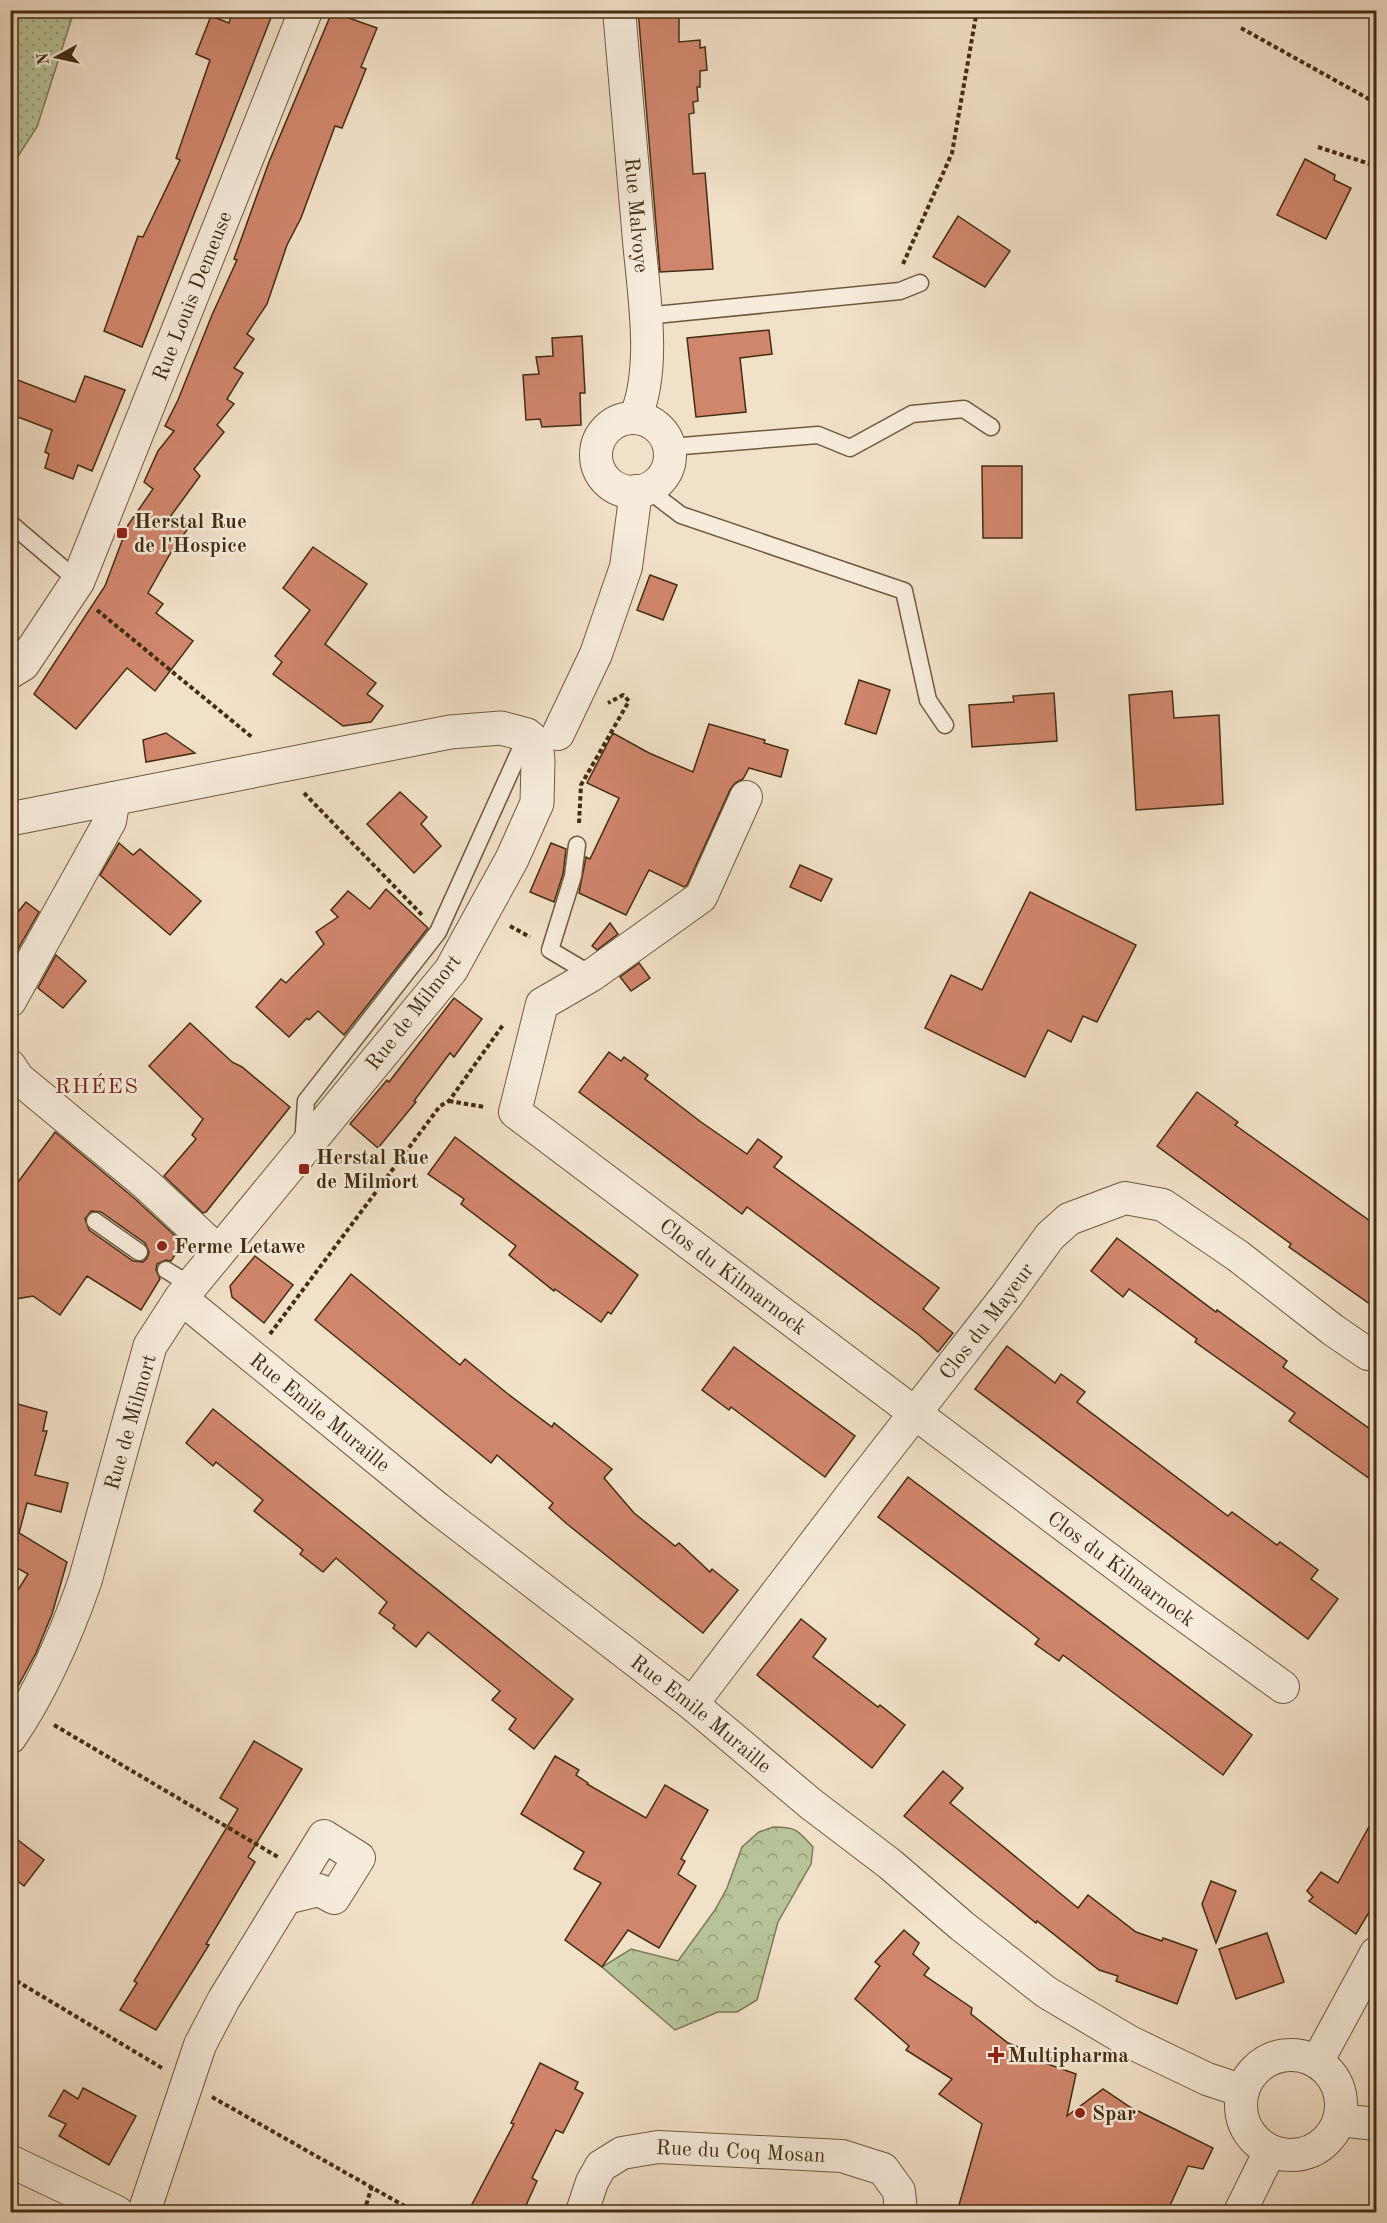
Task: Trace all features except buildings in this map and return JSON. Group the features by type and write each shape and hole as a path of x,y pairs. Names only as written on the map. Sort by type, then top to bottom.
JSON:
{"street":[{"name":"Rue Louis Demeuse","path":"75,586 306,10"},
{"name":"Rue Malvoye","path":"619,10 645,316 647,375 643,400 635,418"},
{"path":"623,419 647,420 657,426 665,435 669,447 670,458 667,471 658,482 642,490 620,489 608,482 600,471 597,458 598,446 603,434 611,425 623,419"},
{"path":"10,819 450,732 501,728 542,734 596,654 626,567 642,490"},
{"path":"10,672 23,664 75,586"},
{"name":"Rue de Milmort","path":"10,1737 47,1675 72,1618 85,1581 150,1346 180,1285 219,1252 451,969 512,859 537,803 536,743 542,734"},
{"path":"515,1112 542,1004 592,975 701,897 746,797"},
{"path":"10,1000 110,821 114,798"},
{"path":"10,1066 18,1078 146,1184 219,1252"},
{"name":"Clos du Kilmarnock","path":"515,1112 1149,1590 1283,1687"},
{"name":"Clos du Mayeur","path":"692,1704 1050,1236 1069,1219 1125,1197 1163,1205 1238,1256 1333,1330 1368,1354"},
{"name":"Rue Emile Muraille","path":"180,1285 252,1357 437,1508 692,1704 811,1804 890,1864 962,1926 1046,1992 1130,2042 1207,2079 1244,2091"},
{"path":"144,2212 200,2044 213,2018 302,1871 324,1836 359,1858 334,1898 319,1890 286,1898"},
{"path":"1317,2062 1377,1953"},
{"path":"1282,2056 1300,2056 1317,2062 1329,2073 1338,2087 1341,2103 1339,2120 1332,2135 1320,2146 1305,2154 1288,2155 1270,2151 1250,2133 1243,2120 1241,2105 1244,2091 1252,2075 1265,2062 1282,2056"},
{"path":"1339,2120 1377,2124"},
{"name":"Rue du Coq Mosan","path":"582,2212 592,2182 601,2166 622,2153 658,2147 842,2156 884,2169 899,2191 901,2212"},
{"path":"1240,2212 1270,2151"},
{"path":"10,2161 117,2212"}],"lane":[{"path":"645,316 900,291 920,283"},
{"path":"669,447 818,435 850,448 912,414 964,409 991,427"},
{"path":"642,490 681,515 904,591 928,700 945,725"},
{"path":"10,524 75,586"},
{"path":"303,1150 306,1101 438,932 542,734"},
{"path":"578,837 573,876 550,950 592,975"},
{"path":"95,1221 140,1252"}],"path":[{"path":"901,268 952,153 977,10"},
{"path":"1241,28 1377,103"},
{"path":"1318,147 1377,166"},
{"path":"75,586 282,765 438,932"},
{"path":"578,837 581,785 629,701 623,694 604,705"},
{"path":"484,910 550,950"},
{"path":"252,1357 318,1272 440,1106 449,1101 505,1022"},
{"path":"449,1101 515,1112"},
{"path":"28,1710 302,1871"},
{"path":"364,2212 372,2186"}],"green space":[{"path":"11,10 74,11 37,127 11,167"},
{"path":"773,1827 796,1831 813,1847 811,1864 778,1922 757,2000 737,2012 718,2012 675,2030 602,1967 631,1949 678,1961 715,1910 727,1888 742,1847 759,1832"}],"place":[{"name":"Herstal Rue de l'Hospice","path":"122,533"},
{"name":"Herstal Rue de Milmort","path":"304,1169"},
{"name":"Ferme Letawe","path":"162,1246"},
{"name":"Multipharma","path":"996,2055"},
{"name":"Spar","path":"1080,2113"}],"district":[{"name":"RHÉES","path":"97,1085"}]}
